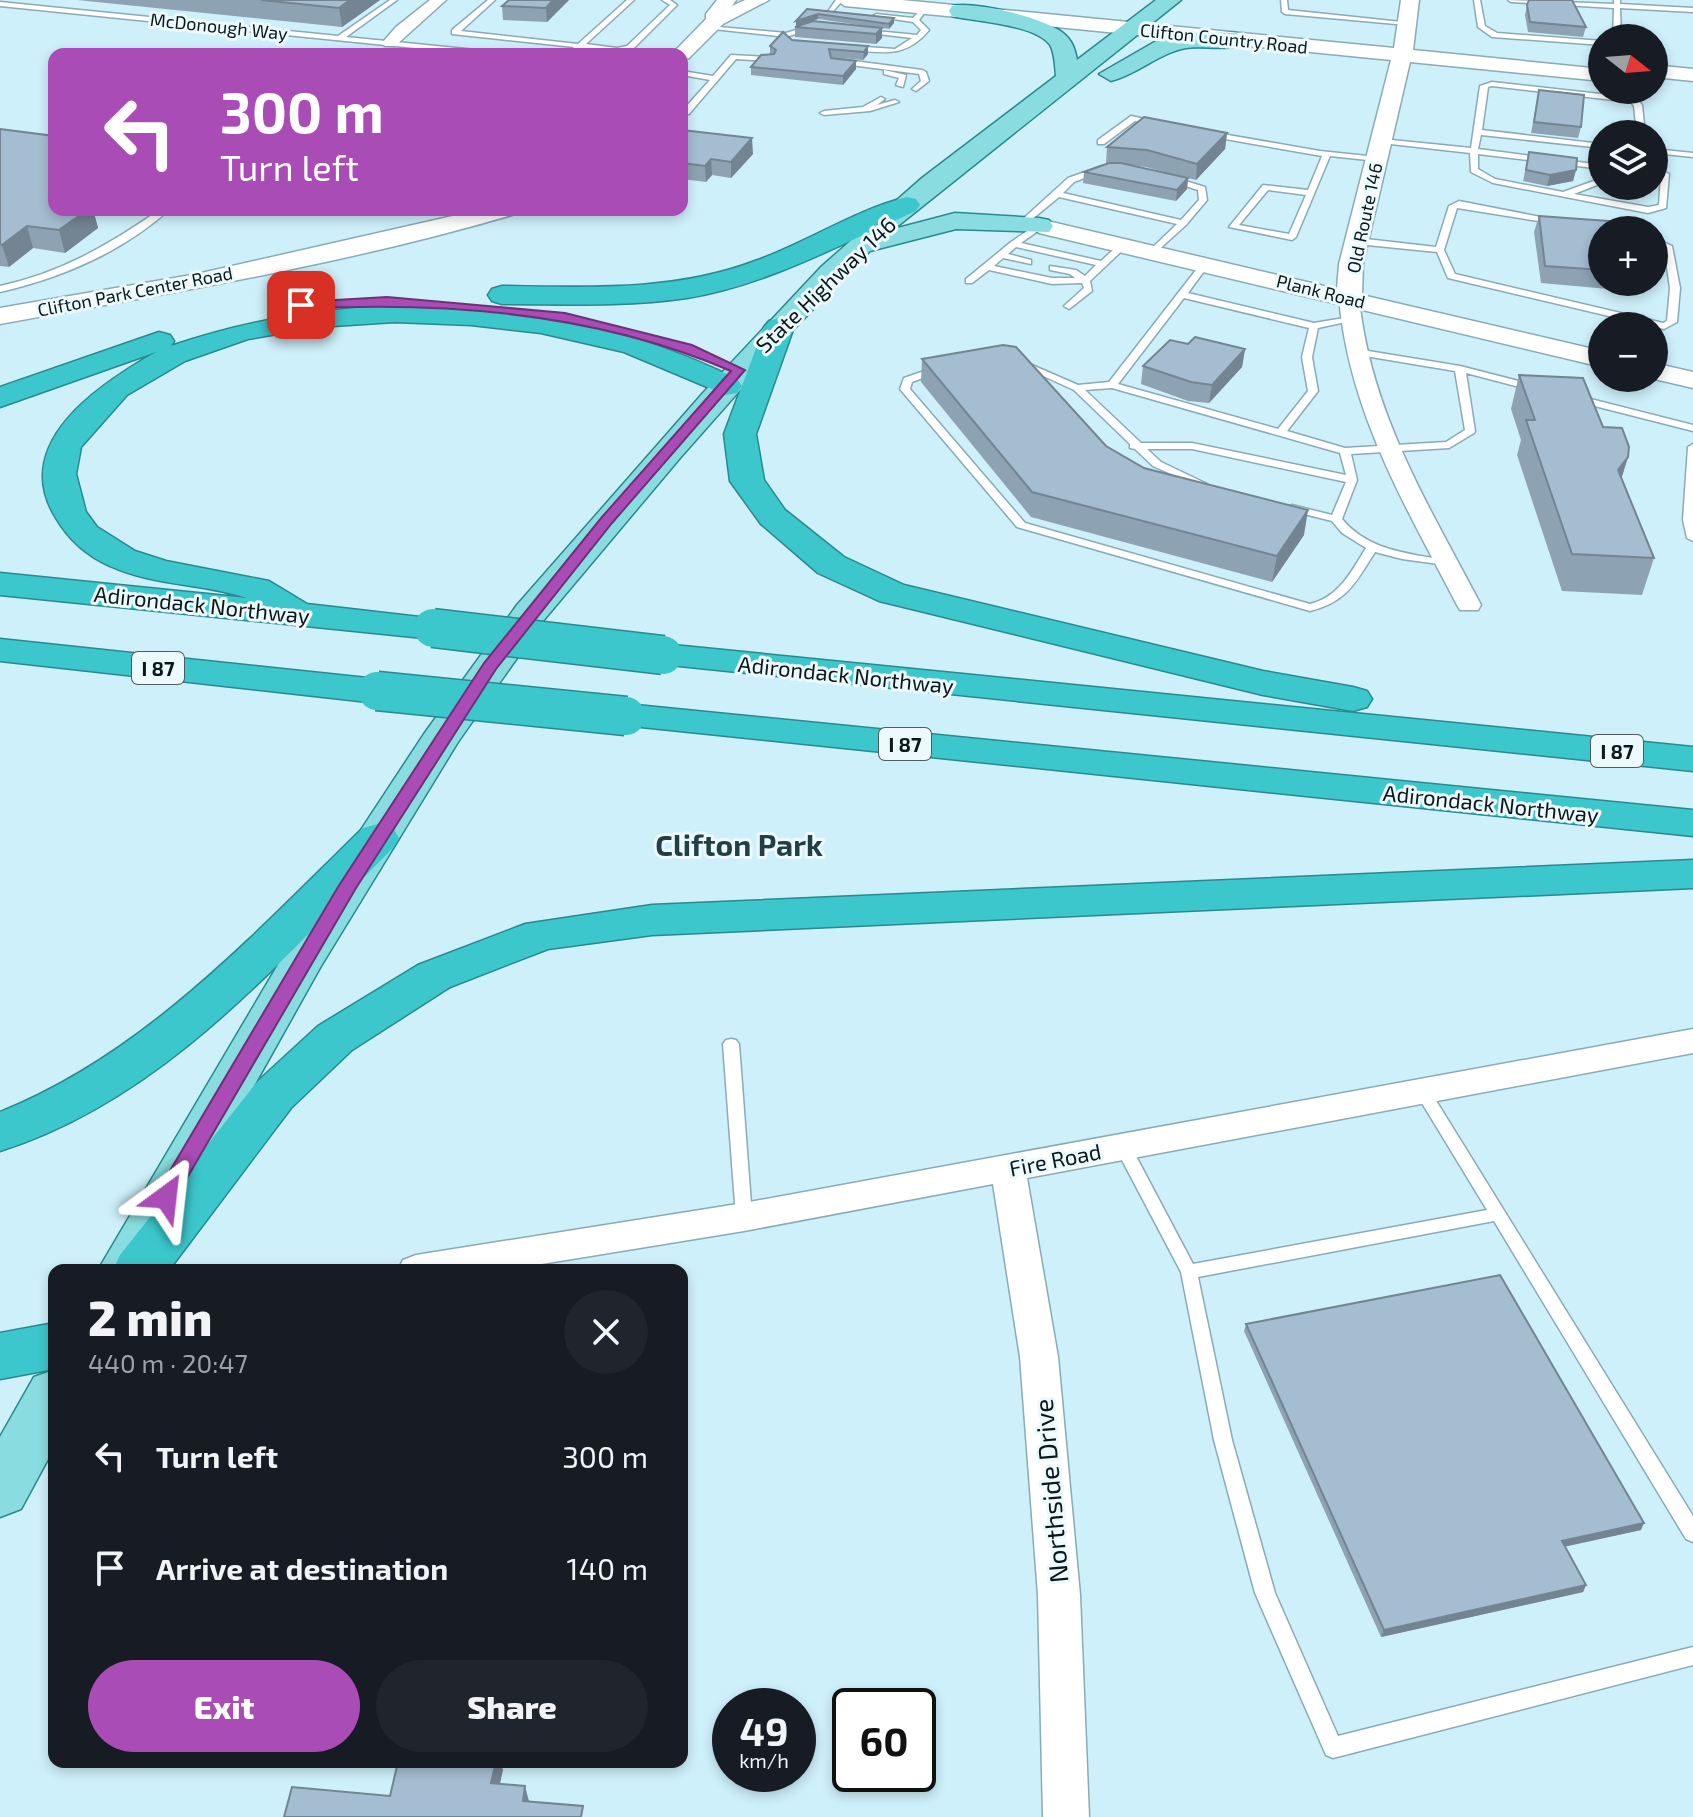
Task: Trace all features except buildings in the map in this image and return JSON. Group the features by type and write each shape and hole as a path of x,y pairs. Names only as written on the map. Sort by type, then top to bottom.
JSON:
{"highway":[{"path":"0,398 230,318 322,302 370,295 617,296 688,289 764,268 907,205"},
{"path":"322,302 387,300 565,317 687,348 732,378"},
{"path":"297,614 258,590 141,565 118,556 86,535 60,495 58,467 67,441 86,413 123,383 165,360 276,324 347,313 404,313 507,321 601,335 732,378"},
{"path":"779,327 740,434 747,481 773,517 831,565 892,593 1263,683 1439,712 1541,744"},
{"name":"Adirondack Northway","path":"0,584 663,655 1693,759"},
{"name":"Adirondack Northway","path":"0,650 315,685 1693,823"},
{"path":"0,676 48,673 315,685"},
{"path":"0,1132 73,1102 160,1045 378,838"},
{"path":"144,1264 274,1095 335,1038 434,976 541,935 652,920 1693,874"},
{"path":"0,1356 48,1347"}],"main road":[{"name":"State Highway 146","path":"127,1264 235,1074 378,838 490,666 607,520 779,327 858,248 907,205 1170,0"},
{"path":"966,6 1049,34 1062,48 1068,79"},
{"path":"1045,98 1094,82 1166,45 1200,39 1236,40"},
{"path":"988,141 972,176 974,192 997,211 1033,222"},
{"path":"858,248 915,229 955,221 1033,222"},
{"path":"0,1491 48,1405"}],"street":[{"path":"390,43 401,30 439,0"},
{"path":"712,24 715,14 727,0"},
{"path":"688,48 712,24 760,0"},
{"name":"Old Route 146","path":"1410,0 1402,51 1357,241 1349,309 1368,396 1469,605"},
{"name":"Clifton Country Road","path":"843,5 920,14 966,6 1588,73"},
{"name":"Clifton Country Road","path":"1141,24 1236,40 1588,65"},
{"path":"1668,72 1693,75"},
{"path":"1668,81 1693,84"},
{"name":"Clifton Park Center Road","path":"0,316 197,281 483,216"},
{"name":"Plank Road","path":"1033,222 1206,263 1349,309 1588,356"},
{"path":"1668,374 1693,380"},
{"name":"Fire Road","path":"453,1264 744,1217 1693,1041"},
{"name":"Northside Drive","path":"1008,1168 1039,1357 1059,1595 1066,1817"}],"lane":[{"path":"340,38 394,0"},
{"path":"492,0 455,30 489,37 592,48"},
{"path":"579,47 631,0"},
{"path":"629,48 674,5 665,0"},
{"path":"1284,0 1285,12 1407,23"},
{"path":"1477,0 1482,27"},
{"path":"1511,0 1617,3 1693,10"},
{"path":"1617,3 1617,24"},
{"name":"McDonough Way","path":"0,4 436,48"},
{"path":"843,5 828,14 843,5"},
{"path":"840,48 896,51 925,30 920,14 872,16"},
{"path":"712,24 786,35 816,25 828,28"},
{"path":"1482,27 1588,35"},
{"path":"1482,27 1507,36 1588,42"},
{"path":"859,31 919,37"},
{"path":"786,35 792,43"},
{"path":"477,48 489,37"},
{"path":"384,48 390,43"},
{"path":"688,108 734,57 770,57"},
{"path":"900,85 904,81 899,75 833,63 922,72 925,81 916,89"},
{"path":"688,74 716,79"},
{"path":"1588,199 1509,186 1481,176 1474,170 1484,86 1492,84 1633,100 1638,105 1640,120"},
{"path":"865,109 881,99"},
{"path":"824,113 895,102"},
{"path":"1101,142 1134,118 1172,126"},
{"path":"1198,131 1327,154 1380,150 1474,151 1588,165"},
{"path":"1478,132 1588,144"},
{"path":"1668,152 1693,155"},
{"path":"1309,193 1266,187 1233,227 1292,237 1327,154"},
{"path":"969,281 1014,244 1071,180 1093,169 1115,167"},
{"path":"1154,251 1203,200 1202,189 1155,175"},
{"path":"1562,195 1588,185"},
{"path":"1057,194 1183,223"},
{"path":"1593,200 1655,210 1663,206 1663,200"},
{"path":"1566,222 1459,204 1453,206 1440,250 1451,276 1664,326 1672,322 1675,288 1668,246"},
{"path":"0,289 51,278 87,263 156,216"},
{"path":"1357,241 1440,250"},
{"path":"1014,244 1103,264"},
{"path":"987,267 1052,281 1085,280 1125,244"},
{"path":"1001,255 1028,262"},
{"path":"1112,385 1206,263"},
{"path":"1053,268 1073,272 1085,280 1089,289 1069,306"},
{"path":"1184,295 1314,326 1349,309"},
{"path":"1279,434 1313,391 1307,357 1314,326"},
{"path":"1356,352 1460,369 1548,392"},
{"path":"1006,360 1077,388 1134,446 1173,474 1210,486"},
{"path":"947,368 919,373 907,380 905,389 1021,525 1310,608 1328,605 1339,598 1372,547"},
{"path":"1077,388 1112,385 1345,451 1449,445 1470,431 1460,369"},
{"path":"1562,395 1693,428"},
{"path":"1134,446 1192,446 1352,480"},
{"path":"1693,447 1688,520 1693,538"},
{"path":"1336,519 1352,480 1345,451"},
{"path":"1279,505 1336,519 1355,540 1372,547 1449,564"},
{"path":"731,1044 744,1217"},
{"path":"1422,1090 1693,1533"},
{"path":"1122,1145 1189,1272 1223,1440 1265,1593 1333,1748 1693,1656"},
{"path":"1189,1272 1498,1214"}],"district":[{"name":"Clifton Park","path":"739,844"}],"route":[{"path":"166,1197 235,1074 347,887 425,762 490,666 607,520 739,370 687,348 565,317 387,300 301,305"}]}
